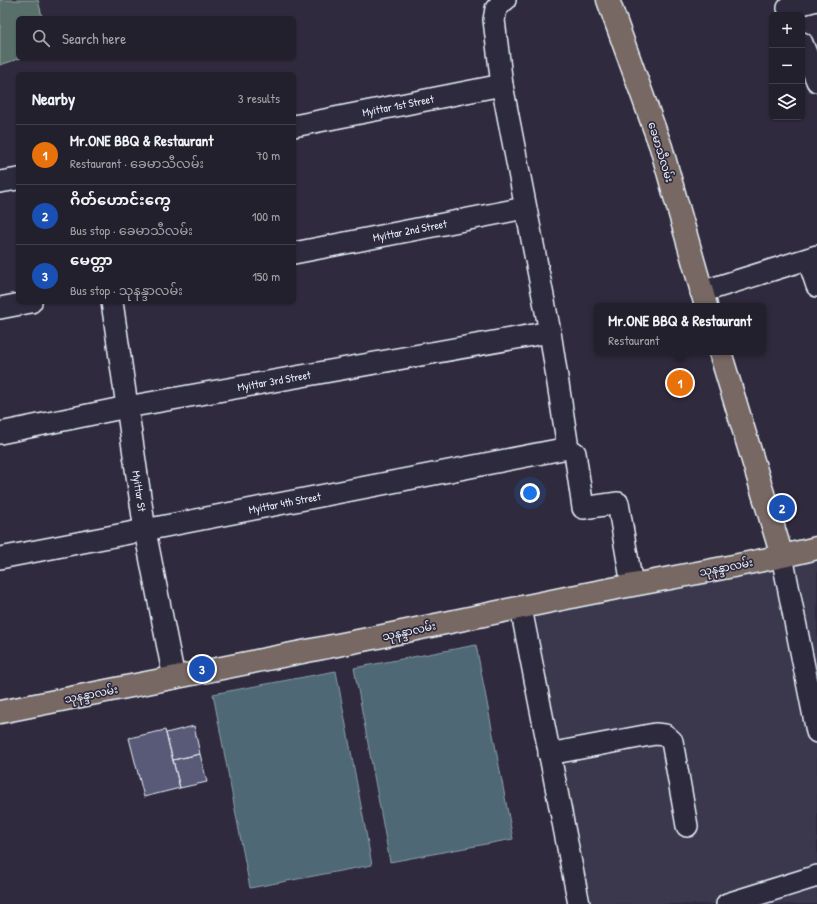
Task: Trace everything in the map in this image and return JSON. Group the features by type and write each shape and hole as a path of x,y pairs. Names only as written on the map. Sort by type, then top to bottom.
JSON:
{"main road":[{"name":"ခေမာသီလမ်း","path":"608,0 661,147 704,299"},
{"path":"721,355 782,556"},
{"name":"သုနန္ဒာလမ်း","path":"0,712 817,548"}],"street":[{"path":"505,0 496,9 494,20 502,86 550,332 568,448 575,453 583,508 618,503 632,585"},
{"path":"788,8 817,0"},
{"path":"804,48 817,81"},
{"name":"Myittar 1st Street","path":"296,126 502,86"},
{"path":"0,182 16,179"},
{"name":"Myittar 2nd Street","path":"296,253 525,208"},
{"path":"704,299 812,258 817,286"},
{"path":"0,308 21,304"},
{"name":"Myittar St","path":"112,304 145,531 174,678"},
{"name":"Myittar 3rd Street","path":"0,433 127,407 550,332"},
{"name":"Myittar 4th Street","path":"0,558 568,448"},
{"path":"782,556 817,732"},
{"path":"521,608 579,904"},
{"path":"549,754 655,734 665,736 672,741 687,826"},
{"path":"727,904 817,876"}],"shaded area":[{"path":"817,553 817,904 589,904 566,827 535,606"}],"green space":[{"path":"0,0 38,0 42,16 16,16 16,60 0,65"}],"water":[{"path":"476,645 513,839 390,862 354,668"},
{"path":"336,671 372,865 250,888 213,694"}],"building":[{"path":"194,726 200,754 173,760 166,733"},
{"path":"165,730 180,788 144,797 129,738"},
{"path":"200,754 207,782 180,788 173,760"}],"place":[{"name":"Mr.ONE BBQ & Restaurant","path":"680,383"},
{"name":"ဂိတ်ဟောင်းကွေ","path":"782,508"},
{"name":"မေတ္တာ","path":"202,669"}]}
